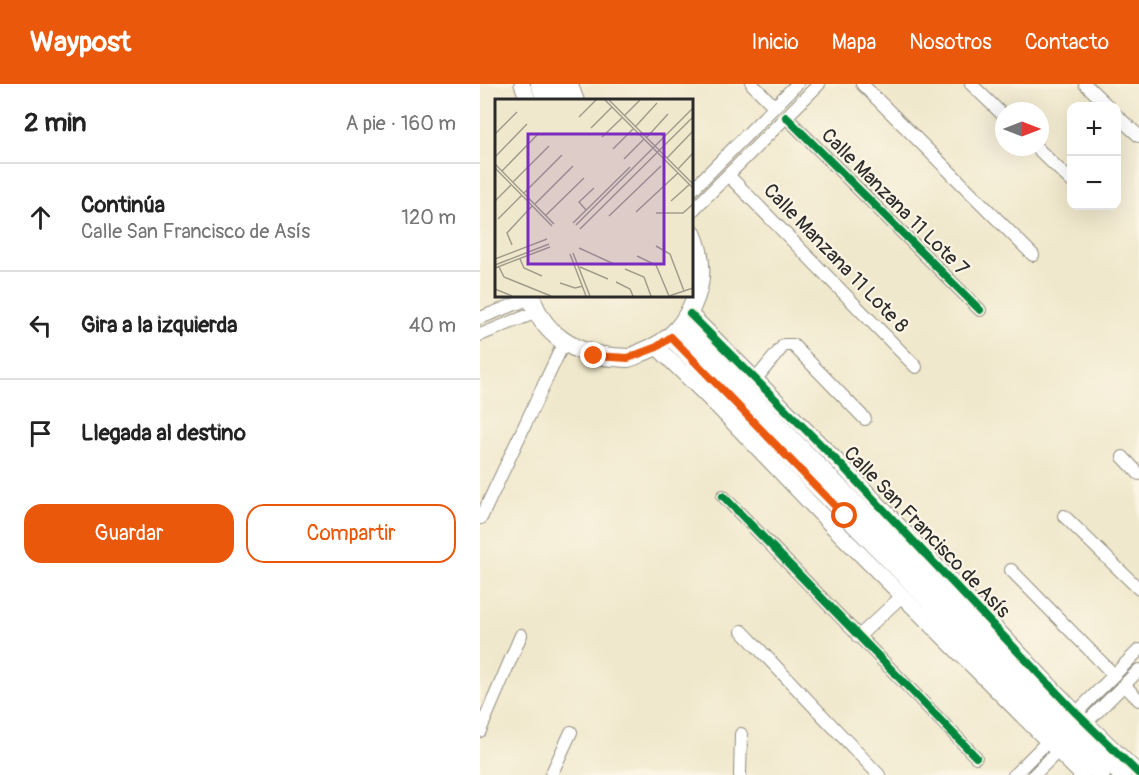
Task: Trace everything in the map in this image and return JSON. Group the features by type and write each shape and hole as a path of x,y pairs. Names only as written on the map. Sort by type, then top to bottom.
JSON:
{"main road":[{"path":"540,84 546,99"},
{"path":"556,84 562,99"},
{"path":"693,235 699,249 700,282 693,295"},
{"path":"533,302 549,329 564,342 594,356 628,358 674,331 692,297"},
{"name":"Calle San Francisco de Asís","path":"674,331 1067,732 1101,775"},
{"name":"Calle San Francisco de Asís","path":"1067,732 1122,775"}],"street":[{"path":"522,84 528,99"},
{"path":"570,84 576,99"},
{"path":"752,84 774,106"},
{"path":"693,189 796,84"},
{"path":"693,210 819,84"},
{"path":"862,84 1033,255"},
{"path":"971,84 995,107"},
{"path":"1085,84 1104,102"},
{"name":"Calle Manzana 11 Lote 7","path":"786,117 980,310"},
{"path":"1121,120 1139,136"},
{"path":"1045,156 1067,178"},
{"name":"Calle Manzana 11 Lote 8","path":"728,175 916,367"},
{"path":"480,318 533,302"},
{"path":"480,335 533,302"},
{"name":"Calle San Francisco de Asís","path":"674,331 754,380 846,470 1067,732 1082,775"},
{"name":"Calle San Francisco de Asís","path":"674,331 723,412 902,596 1067,732 1139,774"},
{"path":"481,518 564,342"},
{"path":"754,380 784,345 793,345 865,419"},
{"path":"1123,457 1139,474"},
{"path":"723,496 976,757"},
{"path":"1064,516 1139,589"},
{"path":"1011,570 1114,675"},
{"path":"858,637 902,596"},
{"path":"742,631 879,775"},
{"path":"480,731 521,635"},
{"path":"1034,775 1114,675 1139,650"},
{"path":"1014,775 1124,685 1139,670"},
{"path":"1124,685 1139,700"},
{"path":"551,775 570,732"},
{"path":"740,775 741,734"}],"cycle path":[{"path":"786,117 980,310"},
{"path":"690,314 846,470 1076,713 1139,774"},
{"path":"723,496 976,757"}],"route":[{"path":"594,356 628,358 657,347 671,337 845,516"}]}
